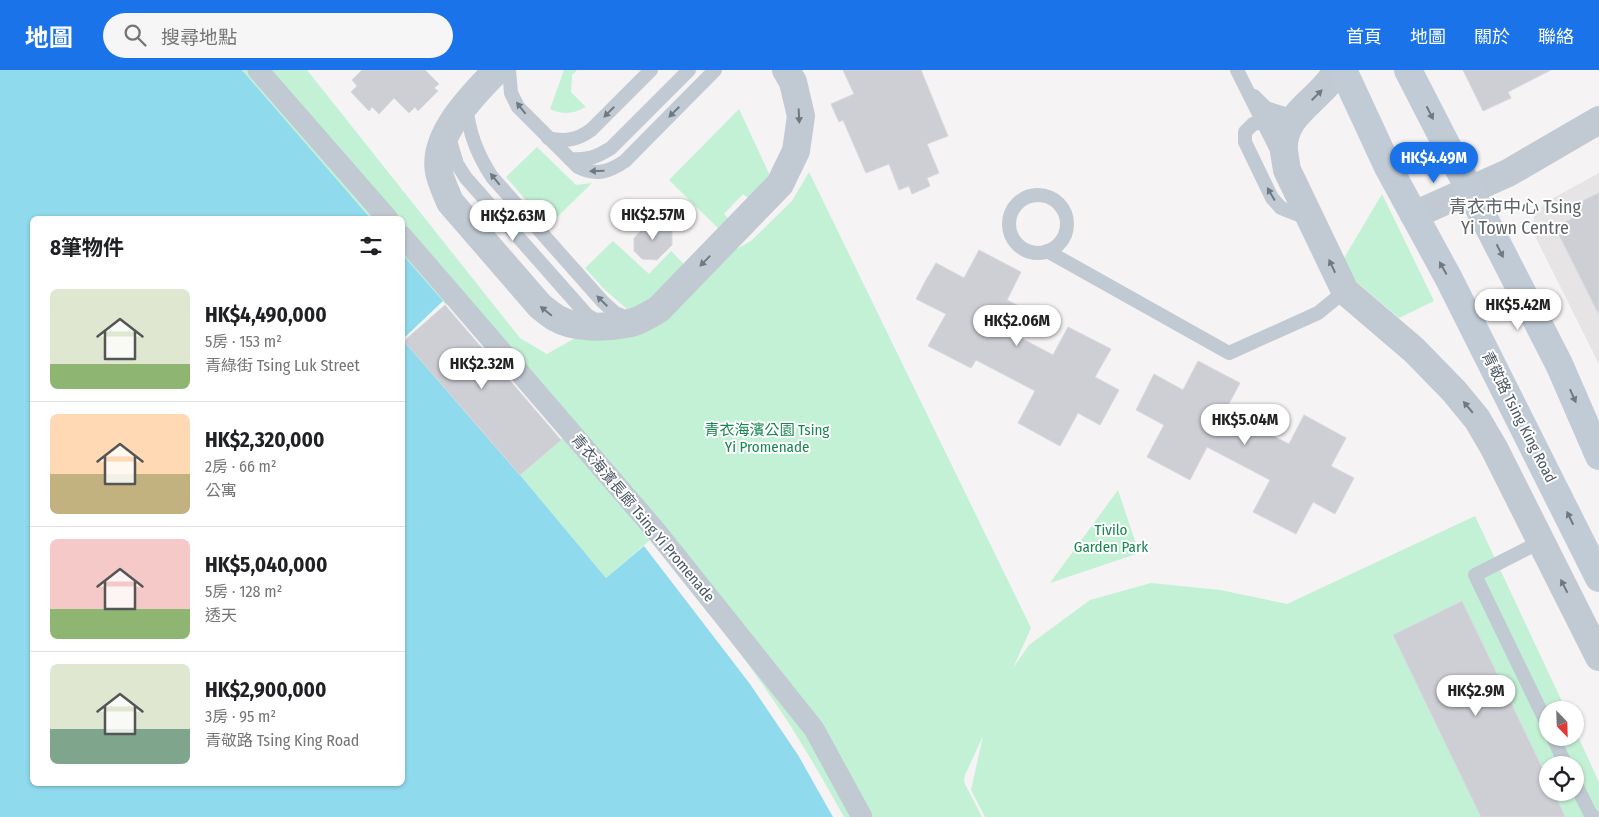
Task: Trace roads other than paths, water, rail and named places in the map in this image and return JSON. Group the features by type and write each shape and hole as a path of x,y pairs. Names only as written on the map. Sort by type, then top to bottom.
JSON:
{"main road":[{"name":"青敬路 Tsing King Road","path":"1343,70 1388,166 1449,279 1599,578"},
{"path":"1408,70 1559,364 1599,456"}],"street":[{"path":"258,70 385,216"},
{"path":"497,70 465,105 448,131 438,156 439,171 450,202 540,306 556,318 574,325 608,326 627,324 659,309 780,184 796,151 801,116 793,82 786,70"},
{"path":"1337,70 1320,93 1294,117 1287,130 1284,150 1287,170 1345,292 1414,350 1454,391 1477,419 1542,541 1599,657"},
{"path":"1414,215 1470,192 1508,173 1599,120"},
{"name":"青衣海濱長廊 Tsing Yi Promenade","path":"405,239 656,530 814,729 862,817"}],"lane":[{"path":"509,70 511,93 518,107 578,166 587,171 598,173 614,168 626,161 715,70"},
{"path":"548,138 559,141 570,140 587,133 651,70"},
{"path":"570,159 586,160 600,155 611,148 689,70"},
{"path":"1237,70 1287,170"},
{"path":"1245,87 1266,108 1294,117"},
{"path":"465,105 472,138 482,162 492,177 602,301 615,313 629,319 645,317"},
{"path":"1294,117 1253,124 1245,132 1245,142 1272,198 1281,208 1310,219"},
{"path":"1047,251 1056,246 1066,230 1067,220 1064,211 1059,203 1046,196 1032,196 1022,199 1015,206 1009,224 1010,232 1021,247 1029,251 1047,251 1230,353 1318,313 1345,292"},
{"path":"1539,707 1475,575 1542,541"},
{"path":"1584,801 1594,817"}],"water":[{"path":"0,70 242,70 368,216 30,216 30,786 405,786 405,341 606,578 644,546 750,684 798,755 833,817 0,817"},
{"path":"405,257 443,301 405,337"}],"district":[{"name":"青衣市中心 Tsing Yi Town Centre","path":"1515,217"}],"park label":[{"name":"青衣海濱公園 Tsing Yi Promenade","path":"767,438"},
{"name":"Tivilo Garden Park","path":"1111,538"}]}
